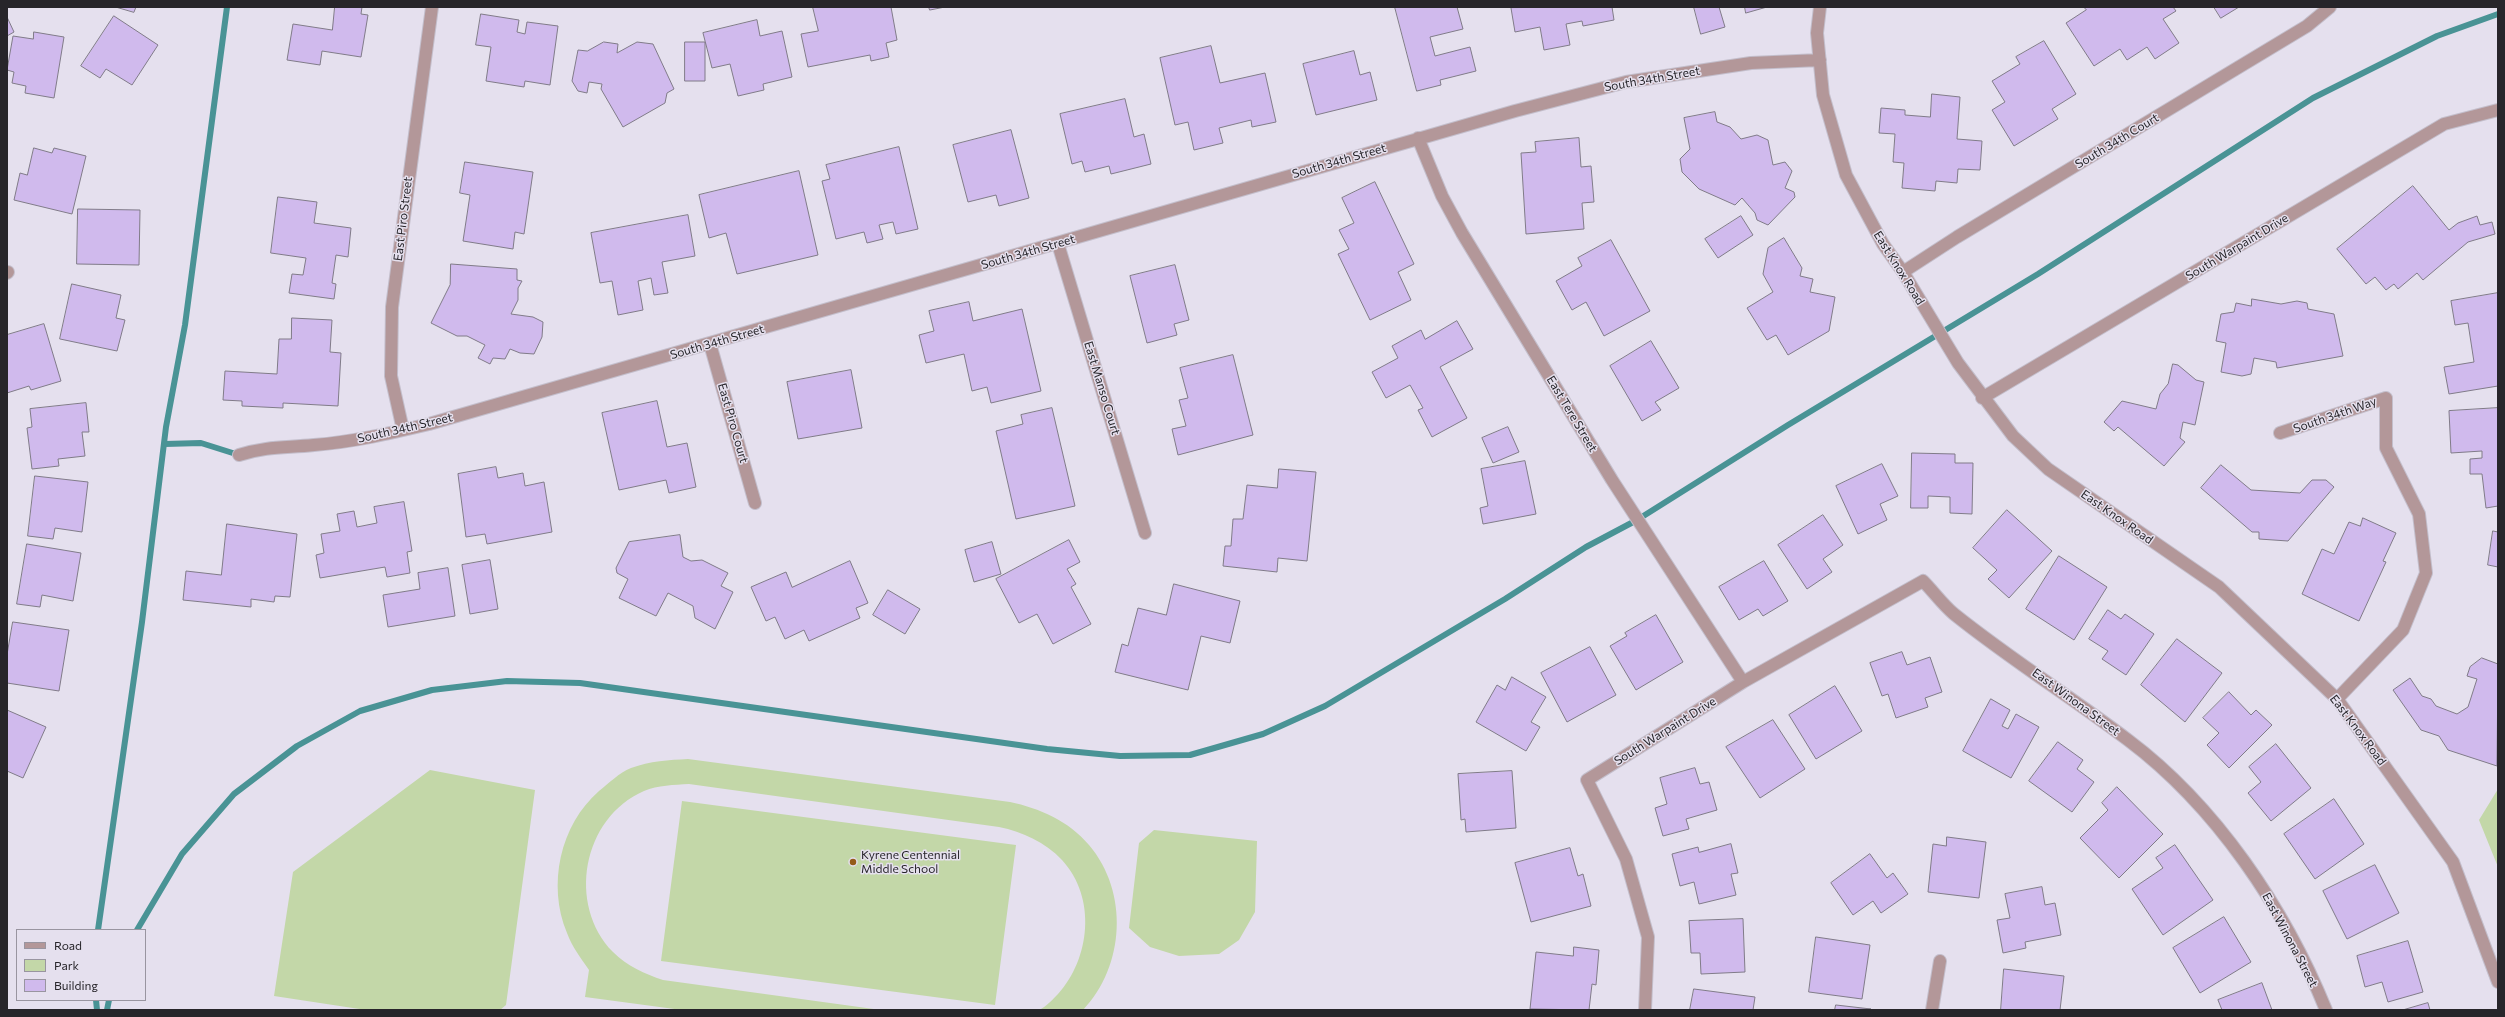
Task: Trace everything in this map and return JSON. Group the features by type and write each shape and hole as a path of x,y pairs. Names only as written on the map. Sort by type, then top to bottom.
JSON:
{"street":[{"name":"East Piro Street","path":"403,430 391,376 392,307 432,7"},
{"name":"East Knox Road","path":"1820,7 1817,33 1823,95 1846,175 1883,244 1903,272 1958,364 1982,398 2013,436 2048,469 2219,587 2337,699 2453,862 2498,982"},
{"name":"South 34th Court","path":"1903,272 1964,233 2307,26 2330,7"},
{"name":"South 34th Street","path":"239,455 262,448 315,445 373,437 403,430 1058,244 1418,138 1626,82 1751,63 1820,60"},
{"name":"South Warpaint Drive","path":"1982,398 2444,124 2498,110"},
{"name":"East Tere Street","path":"1418,138 1442,196 1462,232 1612,480 1743,682"},
{"name":"East Manso Court","path":"1058,244 1145,533"},
{"name":"East Piro Court","path":"710,344 755,503"},
{"name":"South 34th Way","path":"2280,433 2386,398 2386,448 2419,514 2426,573 2403,630 2337,699"},
{"name":"East Winona Street","path":"1743,682 1923,581 1953,613 2129,740 2167,772 2196,803 2249,868 2273,903 2326,1010"},
{"name":"South Warpaint Drive","path":"1645,1010 1648,937 1626,859 1587,780 1743,682"},
{"path":"1932,1010 1940,961"}],"green space":[{"path":"688,759 1010,802 1032,808 1063,822 1089,845 1102,864 1111,884 1116,906 1117,929 1114,951 1107,972 1097,992 1083,1010 1039,1010 1047,1005 1058,994 1069,980 1077,964 1083,946 1085,928 1085,910 1081,892 1073,875 1062,860 1041,843 1025,835 999,827 689,784 666,786 644,791 623,804 607,821 595,841 588,864 586,888 590,911 599,933 613,952 636,969 663,980 881,1010 682,1010 585,997 589,970 569,938 561,915 558,895 558,876 566,838 586,805 614,778 631,768 652,762"},
{"path":"430,770 535,790 506,1005 500,1010 366,1010 274,996 293,872"},
{"path":"2498,789 2498,867 2479,820"},
{"path":"682,801 1016,845 995,1005 661,961"},
{"path":"1154,830 1257,841 1255,912 1239,940 1219,954 1179,956 1150,947 1129,928 1139,843"}],"building":[{"path":"116,7 136,7 134,12"},
{"path":"335,7 362,7 361,14 368,15 361,57 322,51 320,65 287,60 293,24 332,30"},
{"path":"813,7 891,7 897,40 886,43 889,57 871,61 870,55 808,67 801,34 818,31"},
{"path":"929,7 945,7 930,10"},
{"path":"1395,7 1457,7 1463,29 1430,37 1435,56 1470,47 1476,71 1440,80 1441,85 1417,91"},
{"path":"1612,7 1614,20 1583,26 1582,21 1566,24 1570,45 1544,50 1540,27 1515,32 1511,8"},
{"path":"1694,7 1719,7 1725,27 1701,34"},
{"path":"1745,7 1767,7 1746,13"},
{"path":"2084,7 2173,7 2176,11 2163,19 2179,43 2155,59 2147,47 2127,60 2120,49 2094,66 2066,23 2086,10"},
{"path":"2214,7 2239,7 2221,18"},
{"path":"481,14 519,20 517,32 525,34 527,22 558,26 550,85 525,81 524,87 486,81 491,47 476,45"},
{"path":"114,16 158,45 132,85 106,69 100,78 81,66"},
{"path":"7,17 14,32 7,36"},
{"path":"757,20 760,36 782,31 792,77 763,84 764,90 738,96 730,64 712,68 703,33"},
{"path":"34,32 64,37 54,98 25,93 26,86 12,83 14,72 7,70 13,36 33,39"},
{"path":"2044,41 2076,94 2052,109 2058,119 2014,146 1992,110 2005,102 1992,81 2020,64 2016,57"},
{"path":"604,42 618,44 617,53 637,42 653,44 674,89 667,93 665,103 623,127 601,89 602,84 589,82 587,93 578,91 572,81 578,50 587,51"},
{"path":"685,42 705,42 705,81 685,81"},
{"path":"1211,46 1220,83 1265,73 1276,122 1252,127 1251,120 1219,128 1223,143 1194,150 1188,122 1175,125 1160,58"},
{"path":"1354,51 1360,75 1370,72 1377,100 1316,115 1303,64"},
{"path":"1932,94 1960,97 1957,139 1982,141 1980,170 1958,169 1957,183 1936,181 1935,191 1902,188 1904,163 1893,162 1895,134 1879,133 1881,108 1905,110 1905,115 1930,117"},
{"path":"1125,99 1134,137 1144,134 1151,164 1111,174 1109,166 1085,172 1082,161 1072,164 1060,114"},
{"path":"1715,112 1717,122 1730,127 1741,139 1757,135 1768,140 1773,165 1785,162 1792,171 1785,188 1794,192 1795,197 1768,225 1757,220 1755,213 1742,198 1735,205 1699,189 1682,172 1680,159 1690,149 1684,118"},
{"path":"1011,130 1029,198 999,206 996,195 968,202 953,145"},
{"path":"1579,138 1581,167 1591,166 1594,202 1582,203 1584,229 1526,234 1521,153 1536,152 1535,142"},
{"path":"899,147 918,229 896,234 893,222 879,225 883,239 867,243 864,232 836,239 822,181 830,179 826,165"},
{"path":"34,148 52,153 54,148 86,156 72,214 14,200 20,173 27,175"},
{"path":"465,162 533,172 524,234 515,232 513,249 463,241 470,195 460,193"},
{"path":"799,171 818,255 737,274 726,233 709,238 699,195"},
{"path":"1375,182 1414,264 1398,272 1411,300 1370,320 1338,254 1349,249 1339,230 1354,223 1342,198"},
{"path":"2413,186 2449,230 2458,223 2477,216 2480,225 2492,222 2495,234 2468,242 2423,280 2417,273 2398,289 2394,284 2386,290 2375,277 2366,284 2337,249"},
{"path":"278,197 317,202 314,223 351,228 348,257 336,255 332,283 336,284 334,299 289,293 292,274 303,275 306,258 271,253"},
{"path":"78,209 140,210 139,265 77,264"},
{"path":"688,215 695,256 662,262 668,293 654,295 651,278 638,281 643,310 618,315 612,281 600,283 591,233"},
{"path":"1741,216 1753,235 1718,258 1705,239"},
{"path":"1784,238 1802,268 1800,276 1813,279 1810,292 1835,297 1829,331 1788,355 1776,335 1767,340 1747,308 1773,292 1763,274 1768,248"},
{"path":"1611,240 1650,311 1604,336 1586,302 1572,310 1556,281 1582,266 1578,258"},
{"path":"451,264 517,269 517,280 522,281 518,288 518,300 511,314 533,317 543,322 542,337 534,354 520,353 510,349 505,359 493,358 490,364 478,358 485,345 467,336 457,336 431,323 450,285"},
{"path":"1175,265 1189,320 1174,324 1177,335 1147,343 1130,276"},
{"path":"72,284 121,295 116,318 125,320 117,351 60,339"},
{"path":"2498,293 2498,386 2449,394 2444,367 2474,362 2468,323 2455,325 2451,301"},
{"path":"2252,299 2281,304 2297,301 2307,303 2308,309 2334,314 2343,356 2277,368 2276,362 2254,358 2251,374 2242,376 2221,372 2226,343 2216,341 2221,314 2234,312 2236,303 2251,306"},
{"path":"969,302 973,321 1022,309 1041,391 991,403 987,387 972,391 964,354 926,363 919,335 934,331 929,311"},
{"path":"292,318 332,320 330,352 341,353 338,406 283,403 283,408 242,406 242,401 223,400 225,371 277,374 279,339 291,339"},
{"path":"1457,321 1473,349 1440,367 1467,418 1432,437 1418,410 1423,408 1410,385 1386,398 1372,372 1398,358 1392,346 1421,330 1425,339"},
{"path":"44,324 61,381 31,390 29,386 7,393 7,335"},
{"path":"1651,341 1679,388 1655,402 1661,410 1642,421 1610,366"},
{"path":"1233,355 1253,435 1178,455 1172,429 1186,426 1179,400 1188,398 1180,368"},
{"path":"2173,364 2178,365 2196,380 2204,382 2195,425 2183,422 2180,438 2185,442 2164,466 2118,427 2114,431 2104,422 2122,401 2156,409 2160,394 2168,384"},
{"path":"851,370 862,428 798,439 787,382"},
{"path":"657,401 667,447 687,443 696,487 669,493 666,480 619,490 602,413"},
{"path":"86,403 89,432 82,432 85,456 58,459 59,466 32,469 27,428 32,427 30,409"},
{"path":"1052,408 1075,506 1016,519 996,431 1023,424 1021,415"},
{"path":"2498,408 2498,506 2486,508 2482,474 2470,474 2470,459 2482,458 2482,451 2451,453 2449,411"},
{"path":"1508,427 1519,452 1493,463 1482,438"},
{"path":"1912,453 1955,454 1955,463 1973,463 1972,514 1950,513 1950,497 1928,496 1928,508 1911,508"},
{"path":"1525,461 1536,514 1483,524 1480,508 1488,506 1481,469"},
{"path":"1882,464 1898,496 1880,504 1887,520 1858,534 1836,486"},
{"path":"2221,465 2251,490 2300,493 2312,480 2326,480 2334,487 2288,541 2259,539 2259,532 2252,532 2201,488"},
{"path":"496,467 498,478 523,473 525,486 544,482 552,532 487,544 485,534 466,537 458,474"},
{"path":"1279,469 1316,472 1307,561 1278,558 1277,572 1223,566 1225,546 1231,546 1233,519 1243,519 1247,485 1277,488"},
{"path":"35,476 88,482 82,532 55,528 53,539 28,536"},
{"path":"404,502 412,551 407,552 410,573 387,577 385,567 320,578 316,555 324,553 321,534 340,531 337,514 354,511 357,527 377,523 374,507"},
{"path":"2007,510 2052,551 2009,598 1988,579 1997,570 1973,548"},
{"path":"1823,515 1843,545 1823,559 1832,572 1807,589 1778,545"},
{"path":"2363,518 2396,533 2383,561 2386,562 2359,621 2302,594 2322,549 2334,554 2349,522 2360,526"},
{"path":"227,524 297,534 290,597 275,596 274,602 251,599 251,607 183,600 186,571 221,575"},
{"path":"2493,531 2498,532 2498,567 2488,565"},
{"path":"680,535 683,557 691,561 702,560 728,573 721,586 733,592 715,629 695,618 693,606 668,593 656,616 619,598 628,579 617,573 616,568 629,542"},
{"path":"1069,540 1080,562 1067,569 1076,584 1071,587 1091,624 1053,644 1037,614 1019,623 996,579"},
{"path":"992,542 1001,574 974,582 965,550"},
{"path":"27,544 81,553 73,601 42,595 40,607 17,604"},
{"path":"2059,556 2107,587 2074,640 2026,609"},
{"path":"490,560 498,609 470,614 462,565"},
{"path":"850,561 868,603 856,608 860,618 809,641 804,630 785,639 775,617 766,621 751,587 786,572 792,587"},
{"path":"1764,561 1788,601 1763,616 1758,609 1739,620 1719,587"},
{"path":"448,568 455,616 388,627 383,595 420,589 418,573"},
{"path":"1174,584 1240,601 1230,643 1201,636 1188,690 1115,672 1122,644 1128,646 1138,608 1166,615"},
{"path":"888,590 920,609 905,634 873,615"},
{"path":"2108,610 2121,619 2125,614 2154,634 2126,675 2102,659 2108,651 2089,639"},
{"path":"1656,615 1683,662 1636,690 1610,646 1627,636 1625,633"},
{"path":"13,622 69,630 59,691 7,683 7,655"},
{"path":"2177,639 2222,673 2185,722 2141,685"},
{"path":"1590,647 1616,695 1567,722 1541,673"},
{"path":"1902,652 1907,665 1930,657 1942,692 1925,698 1928,707 1896,718 1888,694 1882,696 1870,663"},
{"path":"2482,658 2498,664 2497,766 2448,750 2439,736 2421,730 2393,690 2410,678 2422,696 2431,699 2436,706 2457,714 2468,707 2477,679 2467,676 2470,667"},
{"path":"1512,677 1546,697 1531,722 1540,727 1526,751 1476,722 1497,685 1505,690"},
{"path":"1835,686 1862,731 1816,759 1789,715"},
{"path":"2229,692 2251,715 2256,710 2272,725 2229,768 2207,745 2219,733 2203,718"},
{"path":"1991,699 2010,710 2002,726 2008,729 2016,714 2039,727 2011,778 1963,751"},
{"path":"7,710 46,727 23,778 7,771"},
{"path":"1773,720 1805,769 1760,798 1726,747"},
{"path":"2058,742 2083,760 2077,769 2094,782 2072,812 2029,781"},
{"path":"2276,744 2311,788 2271,821 2248,793 2261,782 2249,767"},
{"path":"1695,768 1700,784 1709,782 1717,810 1686,819 1689,829 1663,836 1655,808 1667,804 1660,778"},
{"path":"1512,771 1516,828 1466,832 1465,819 1461,820 1458,774"},
{"path":"2117,787 2163,834 2119,878 2080,838 2108,810 2102,803"},
{"path":"2334,799 2364,844 2315,879 2284,834"},
{"path":"1947,837 1986,842 1979,898 1928,892 1933,844 1946,846"},
{"path":"1731,844 1738,873 1731,874 1736,895 1699,904 1694,882 1680,886 1672,854 1698,847 1699,852"},
{"path":"2175,845 2213,900 2163,935 2132,889 2163,868 2156,858"},
{"path":"1570,848 1578,876 1583,874 1591,906 1531,922 1515,863"},
{"path":"1870,854 1887,878 1893,873 1908,894 1881,913 1873,901 1853,915 1831,883"},
{"path":"2375,865 2399,913 2347,939 2323,891"},
{"path":"2042,887 2045,905 2055,903 2061,935 2025,942 2026,948 2003,953 1997,920 2010,918 2005,894"},
{"path":"2224,917 2251,962 2200,993 2173,948"},
{"path":"1743,919 1745,972 1701,974 1700,953 1691,953 1689,921"},
{"path":"1816,937 1870,945 1862,999 1809,992"},
{"path":"2408,941 2423,992 2388,1002 2382,982 2365,987 2357,956"},
{"path":"1574,947 1599,950 1596,985 1592,984 1589,1010 1530,1009 1536,952 1573,956"},
{"path":"2004,969 2064,976 2060,1010 2001,1010"},
{"path":"2262,983 2272,1010 2222,1010 2218,1000"},
{"path":"1694,989 1755,997 1753,1010 1690,1010"},
{"path":"2428,1003 2430,1010 2403,1010"},
{"path":"1836,1005 1871,1009 1835,1010"}],"waterway":[{"path":"98,929 142,622 166,427 185,325 227,7"},
{"path":"138,929 182,854 234,794 297,746 360,711 432,690 507,681 580,683 1047,749 1120,756 1190,755 1263,734 1325,706 1505,599 1586,547 1637,520 1788,425 2038,274 2313,98 2437,36 2498,14"},
{"path":"165,444 201,443 239,455"},
{"path":"96,1001 97,1010"},
{"path":"107,1010 109,1001"}],"place":[{"name":"Kyrene Centennial Middle School","path":"853,862"}]}
